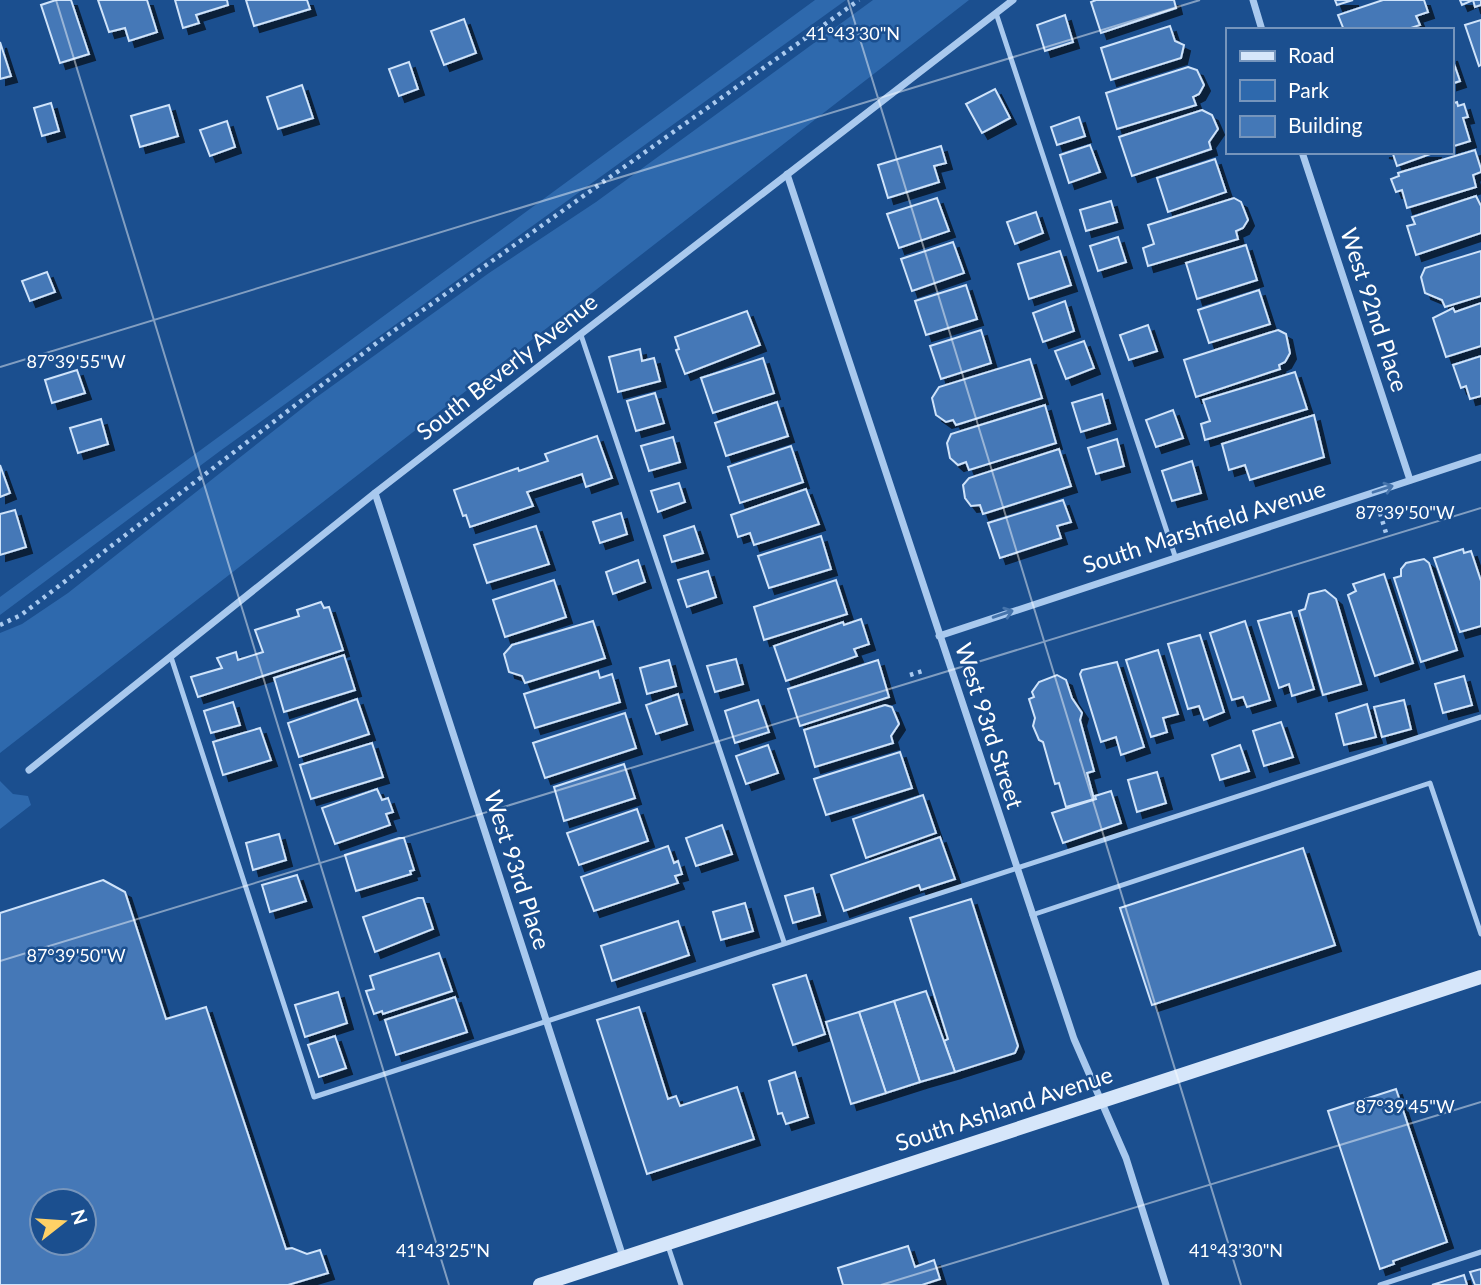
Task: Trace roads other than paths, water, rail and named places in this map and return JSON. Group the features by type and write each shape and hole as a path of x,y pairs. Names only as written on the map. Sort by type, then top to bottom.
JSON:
{"main road":[{"name":"South Ashland Avenue","path":"540,1285 1481,977"}],"street":[{"name":"South Beverly Avenue","path":"29,770 375,493 1013,0"},
{"path":"1253,0 1261,28"},
{"name":"West 92nd Place","path":"1303,154 1410,481"},
{"name":"West 93rd Street","path":"787,174 1074,1039 1126,1158 1166,1285"},
{"name":"South Marshfield Avenue","path":"939,636 1481,457"},
{"name":"West 93rd Place","path":"375,493 623,1258"}],"lane":[{"path":"996,13 1175,556"},
{"path":"581,335 784,942"},
{"path":"171,657 314,1097 546,1019 1481,717"},
{"path":"1032,915 1430,783 1481,934"},
{"path":"667,1243 681,1285"},
{"path":"1380,1285 1481,1252"}]}
